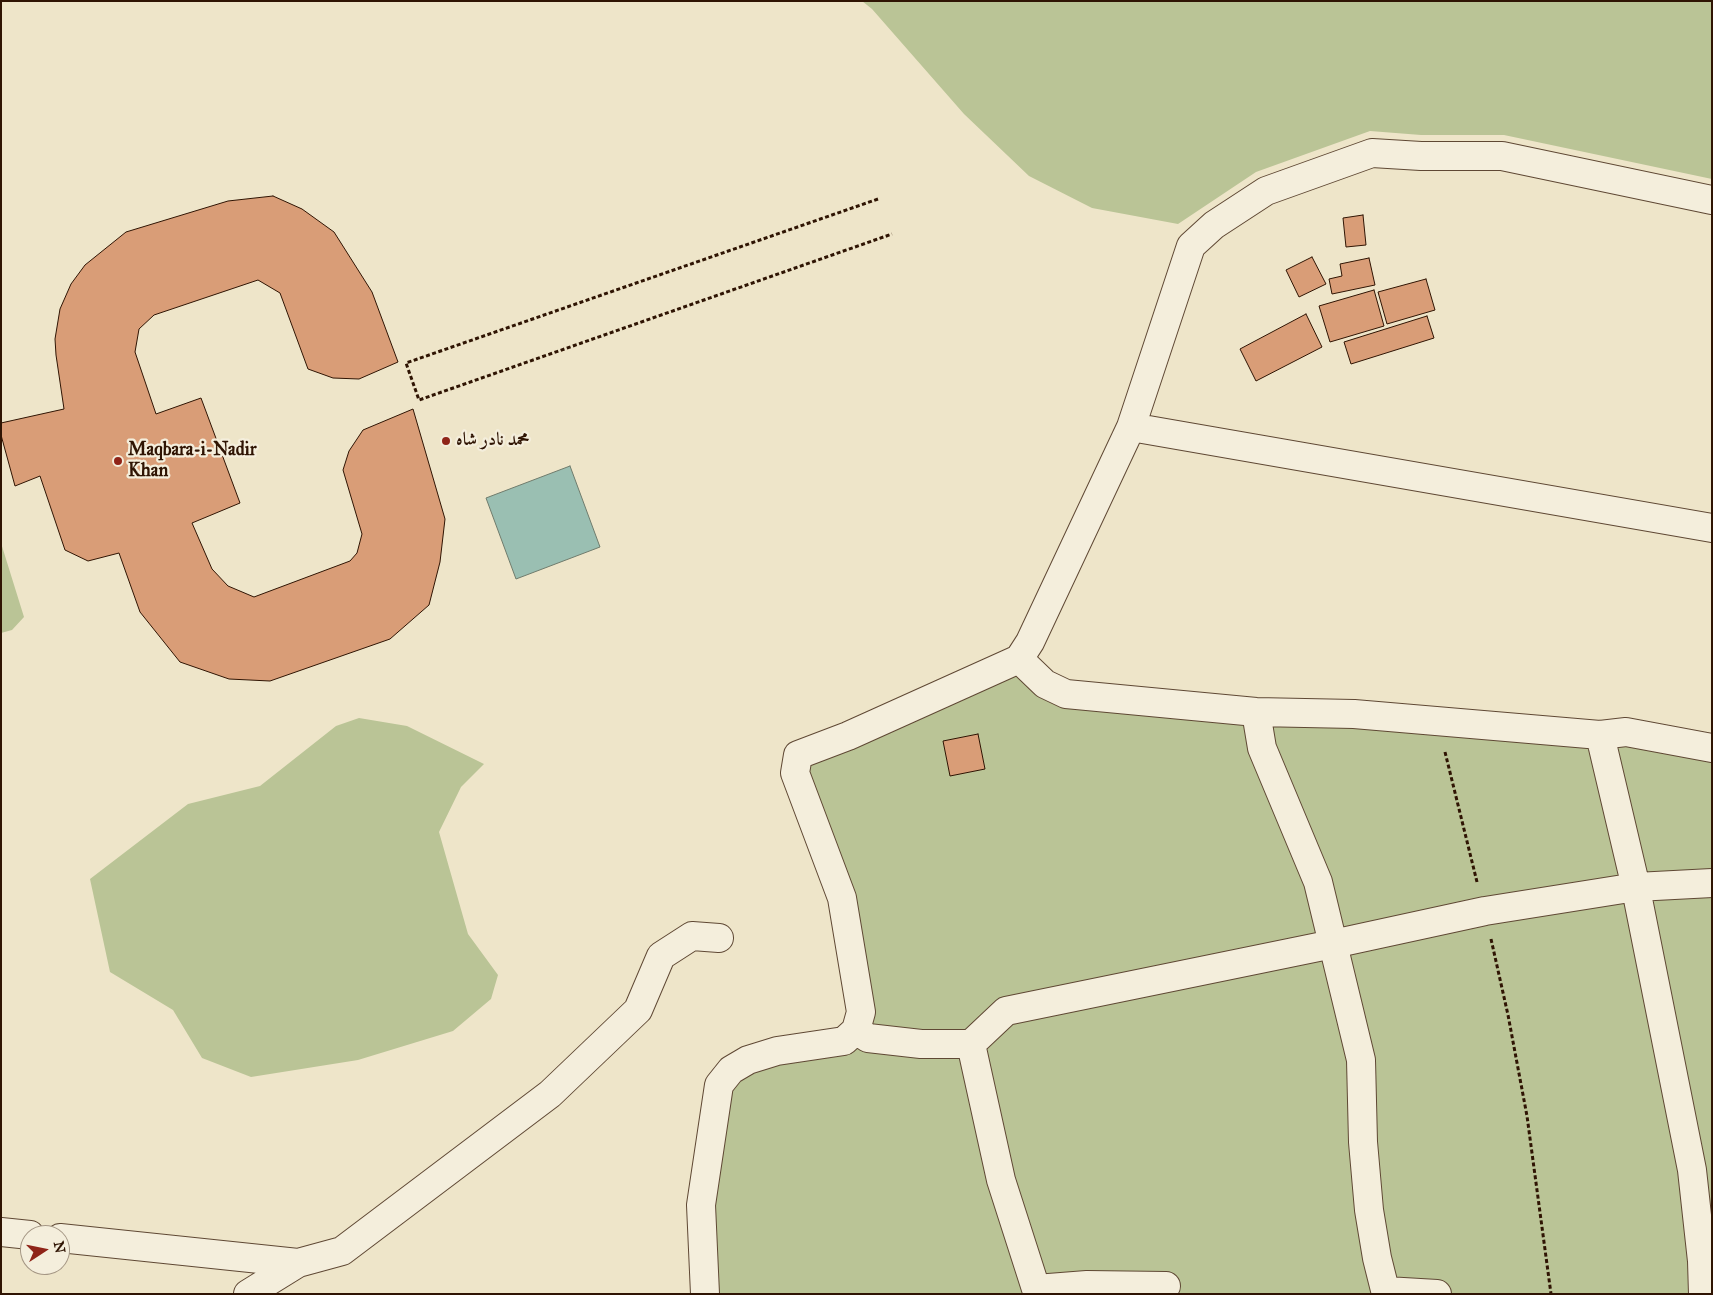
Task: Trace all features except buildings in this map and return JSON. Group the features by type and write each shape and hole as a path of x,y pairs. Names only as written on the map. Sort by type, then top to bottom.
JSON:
{"street":[{"path":"704,1294 701,1205 719,1085 731,1070 748,1060 777,1051 844,1041 856,1030 861,1012 842,898 795,773 798,755 848,736 1019,658 1030,642 1131,427 1191,246 1214,225 1266,191 1372,153 1421,156 1502,156 1712,200"},
{"path":"1131,427 1712,528"},
{"path":"1019,658 1045,684 1066,694 1256,712 1354,714 1600,734 1626,732 1712,748"},
{"path":"1256,712 1262,748 1318,882 1361,1060 1363,1142 1369,1210 1377,1258 1386,1293 1437,1294"},
{"path":"1600,734 1636,887 1692,1170 1702,1261 1703,1294"},
{"path":"856,1030 868,1038 921,1044 971,1044 1006,1011 1485,911 1636,887 1712,883"},
{"path":"248,1294 298,1262 342,1251 550,1094 638,1010 661,956 692,936 720,938"},
{"path":"971,1044 1001,1180 1035,1291 1087,1285 1166,1286"},
{"path":"1,1232 20,1234"},
{"path":"70,1239 298,1262"}],"path":[{"path":"878,199 406,363 419,400 892,234"},
{"path":"1440,722 1445,752 1485,911 1508,1015 1526,1116 1551,1294"}],"green space":[{"path":"862,1 1712,1 1712,179 1504,135 1421,135 1370,131 1256,172 1178,224 1092,208 1029,176 964,114 872,9"},
{"path":"1,543 24,617 12,630 1,633"},
{"path":"1019,659 1045,684 1712,748 1712,1294 705,1294 719,1085 856,1030 798,755"},
{"path":"359,718 407,726 484,764 461,787 439,832 468,934 498,975 491,999 453,1031 358,1060 251,1077 202,1058 173,1010 110,972 90,879 188,804 260,786 336,726"}],"water":[{"path":"570,466 600,547 516,579 486,498"}],"place":[{"name":"محمد نادر شاه","path":"446,441"},
{"name":"Maqbara-i-Nadir Khan","path":"118,461"}]}
